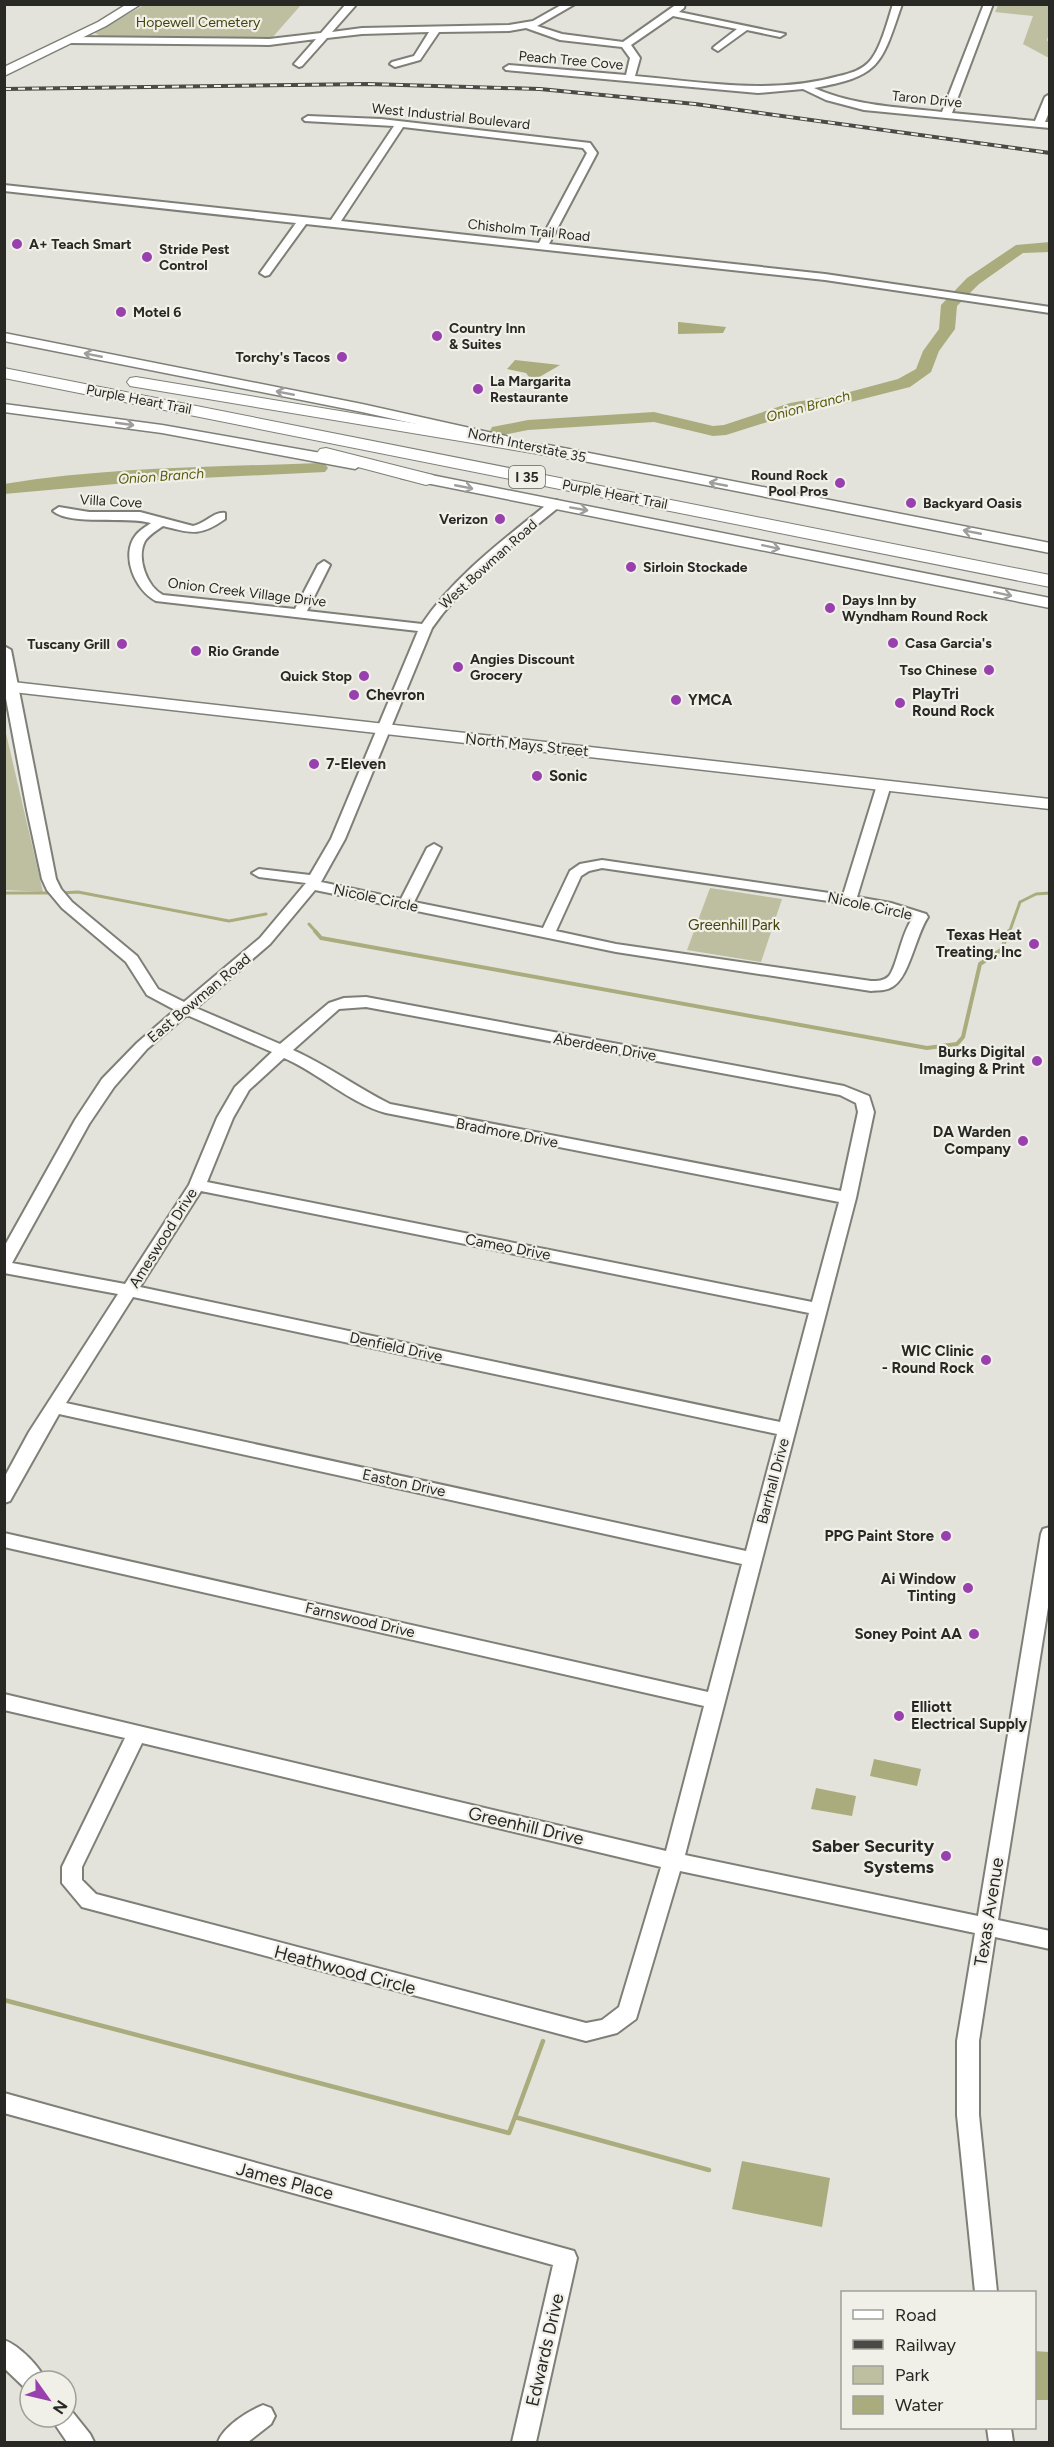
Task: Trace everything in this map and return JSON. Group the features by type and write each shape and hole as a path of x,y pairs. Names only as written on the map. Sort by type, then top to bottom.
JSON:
{"highway":[{"path":"4,358 568,454"},
{"name":"Purple Heart Trail","path":"4,364 1050,569"},
{"name":"Purple Heart Trail","path":"4,373 1050,581"},
{"path":"4,378 160,411 426,479"}],"main road":[{"path":"7,68 70,40 136,4"},
{"name":"North Interstate 35","path":"4,337 350,406 568,454 1050,548"},
{"path":"4,408 185,433 1050,603"},
{"name":"North Mays Street","path":"8,687 1050,804"}],"street":[{"path":"70,40 248,43 326,34 527,26 571,4"},
{"path":"625,45 683,4"},
{"name":"Peach Tree Cove","path":"509,68 758,90 805,87 854,74 871,65 898,4"},
{"path":"946,115 989,4"},
{"path":"299,64 350,6"},
{"path":"671,13 780,34"},
{"path":"527,26 560,37 625,45 635,58 630,78"},
{"path":"718,48 745,27"},
{"path":"395,64 417,58 436,29"},
{"name":"Taron Drive","path":"805,87 829,98 851,104 1044,125"},
{"path":"1044,125 1050,97"},
{"name":"West Industrial Boulevard","path":"308,118 400,124 575,142 589,147 592,153 543,246"},
{"path":"334,224 400,124"},
{"name":"Chisholm Trail Road","path":"4,188 881,284 1050,310"},
{"path":"265,273 303,220"},
{"name":"West Bowman Road","path":"386,729 426,628 439,608 457,588 555,504"},
{"name":"Villa Cove","path":"59,511 89,516 140,516 193,530 206,527 221,516"},
{"name":"Onion Creek Village Drive","path":"160,522 141,537 136,548 143,585 152,594 170,600 426,628"},
{"path":"299,614 324,565"},
{"name":"Bradmore Drive","path":"4,650 8,687 49,879 54,890 67,905 132,959 152,992 310,1062 370,1101 404,1113 848,1198"},
{"name":"East Bowman Road","path":"4,1265 94,1103 124,1064 265,941 312,885 339,839 386,729"},
{"path":"849,900 884,785"},
{"path":"405,905 434,848"},
{"name":"Nicole Circle","path":"312,885 547,935 616,948 871,986 886,985 896,978 912,930 921,917 891,908 849,900 610,865 592,865 575,874 547,935"},
{"name":"Aberdeen Drive","path":"344,1003 366,1002 844,1090 863,1100"},
{"name":"Ameswood Drive","path":"4,1496 38,1432 197,1185 232,1104 252,1077 329,1010 344,1003"},
{"name":"Barrhall Drive","path":"673,1861 848,1198 866,1112 863,1100"},
{"name":"Cameo Drive","path":"197,1185 819,1309"},
{"name":"Denfield Drive","path":"4,1265 787,1430"},
{"name":"Easton Drive","path":"55,1407 752,1559"},
{"name":"Texas Avenue","path":"986,2291 968,2115 968,2041 1050,1534"},
{"name":"Farnswood Drive","path":"4,1540 716,1701"},
{"name":"Greenhill Drive","path":"4,1702 673,1861 1050,1940"},
{"name":"Heathwood Circle","path":"137,1733 72,1867 72,1883 89,1900 586,2032 609,2028 628,2012 673,1861"},
{"name":"James Place","path":"4,2103 566,2258"},
{"name":"Edwards Drive","path":"524,2442 566,2258"},
{"path":"4,2351 22,2369"},
{"path":"230,2442 263,2416"},
{"path":"71,2429 81,2442"}],"green space":[{"name":"Hopewell Cemetery","path":"144,5 301,5 271,39 104,38 95,33"},
{"path":"998,5 1049,5 1047,40 1049,58 1023,44 1033,16 995,12"},
{"path":"5,729 43,892 5,890"},
{"name":"Greenhill Park","path":"710,888 782,899 761,962 687,950"}],"water":[{"path":"678,322 726,327 723,333 678,334"},
{"path":"515,360 560,365 536,379 529,377 526,373 507,369"},
{"path":"874,1759 921,1769 917,1786 870,1776"},
{"path":"816,1788 856,1796 852,1816 811,1809"},
{"path":"742,2161 830,2178 822,2227 732,2209"},
{"path":"1036,2351 1049,2352 1049,2400 1036,2400"}],"waterway":[{"name":"Onion Branch","path":"498,431 528,425 654,417 713,431 726,430 796,407 843,399 904,383 923,372 931,351 947,329 949,305 973,281 1021,248 1028,250 1050,247"},
{"name":"Onion Branch","path":"4,489 160,475 319,468"},
{"path":"60,893 78,892 229,921 266,914"},
{"path":"4,893 53,893"},
{"path":"1009,933 1020,902 1036,894 1050,893"},
{"path":"309,924 317,933"},
{"path":"315,931 321,938 927,1048 957,1044 963,1037 980,964 1001,950 1009,931"},
{"path":"4,2000 509,2133 515,2117"},
{"path":"515,2117 543,2041"},
{"path":"515,2117 709,2170"}],"railway":[{"path":"4,89 368,84 540,89 695,104 1050,153"}],"place":[{"name":"A+ Teach Smart","path":"17,244"},
{"name":"Stride Pest Control","path":"147,257"},
{"name":"Motel 6","path":"121,312"},
{"name":"Country Inn & Suites","path":"437,336"},
{"name":"Torchy's Tacos","path":"342,357"},
{"name":"La Margarita Restaurante","path":"478,389"},
{"name":"Round Rock Pool Pros","path":"840,483"},
{"name":"Backyard Oasis","path":"911,503"},
{"name":"Verizon","path":"500,519"},
{"name":"Sirloin Stockade","path":"631,567"},
{"name":"Days Inn by Wyndham Round Rock","path":"830,608"},
{"name":"Casa Garcia's","path":"893,643"},
{"name":"Tuscany Grill","path":"122,644"},
{"name":"Rio Grande","path":"196,651"},
{"name":"Angies Discount Grocery","path":"458,667"},
{"name":"Tso Chinese","path":"989,670"},
{"name":"Quick Stop","path":"364,676"},
{"name":"Chevron","path":"354,695"},
{"name":"YMCA","path":"676,700"},
{"name":"PlayTri Round Rock","path":"900,703"},
{"name":"7-Eleven","path":"314,764"},
{"name":"Sonic","path":"537,776"},
{"name":"Texas Heat Treating, Inc","path":"1034,944"},
{"name":"Burks Digital Imaging & Print","path":"1037,1061"},
{"name":"DA Warden Company","path":"1023,1141"},
{"name":"WIC Clinic - Round Rock","path":"986,1360"},
{"name":"PPG Paint Store","path":"946,1536"},
{"name":"Ai Window Tinting","path":"968,1588"},
{"name":"Soney Point AA","path":"974,1634"},
{"name":"Elliott Electrical Supply","path":"899,1716"},
{"name":"Saber Security Systems","path":"946,1856"}]}
